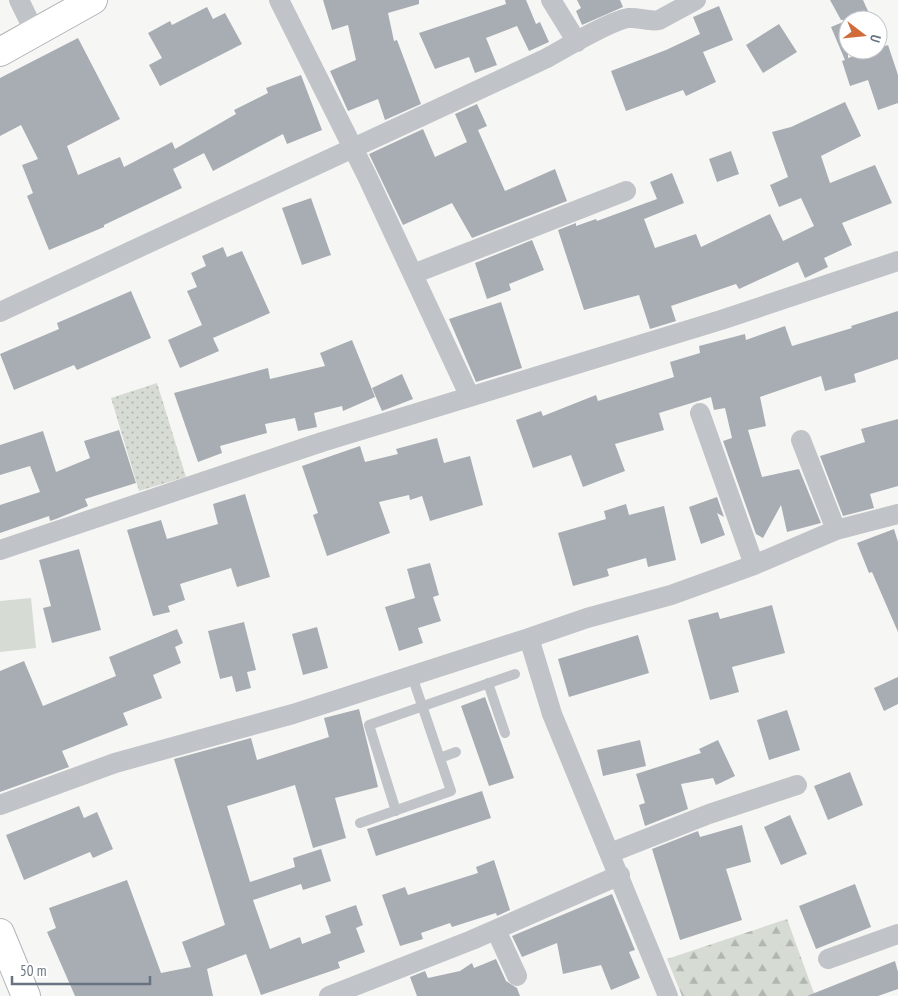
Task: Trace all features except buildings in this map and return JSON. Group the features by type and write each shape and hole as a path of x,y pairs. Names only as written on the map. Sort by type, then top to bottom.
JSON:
{"street":[{"path":"19,0 35,33"},
{"path":"0,52 93,0"},
{"path":"279,0 352,147 470,397"},
{"path":"551,0 577,42"},
{"path":"0,312 627,18 652,22 696,0"},
{"path":"413,274 626,191"},
{"path":"0,550 322,442 721,320 898,261"},
{"path":"700,413 754,565"},
{"path":"801,440 836,530"},
{"path":"0,805 115,762 293,714 587,618 671,595 754,565 836,530 898,514"},
{"path":"529,638 552,714 620,875 668,996"},
{"path":"610,853 709,814 797,785"},
{"path":"329,996 496,930 620,875"},
{"path":"496,930 517,976"},
{"path":"0,933 26,996"},
{"path":"828,959 898,934"}],"lane":[{"path":"396,811 369,725 515,674"},
{"path":"360,823 451,791 412,676"},
{"path":"488,683 505,732"},
{"path":"440,758 456,752"}],"green space":[{"path":"157,383 186,477 139,491 111,398"},
{"path":"31,598 36,648 0,652 0,601"},
{"path":"787,919 815,996 682,996 667,959"}]}
